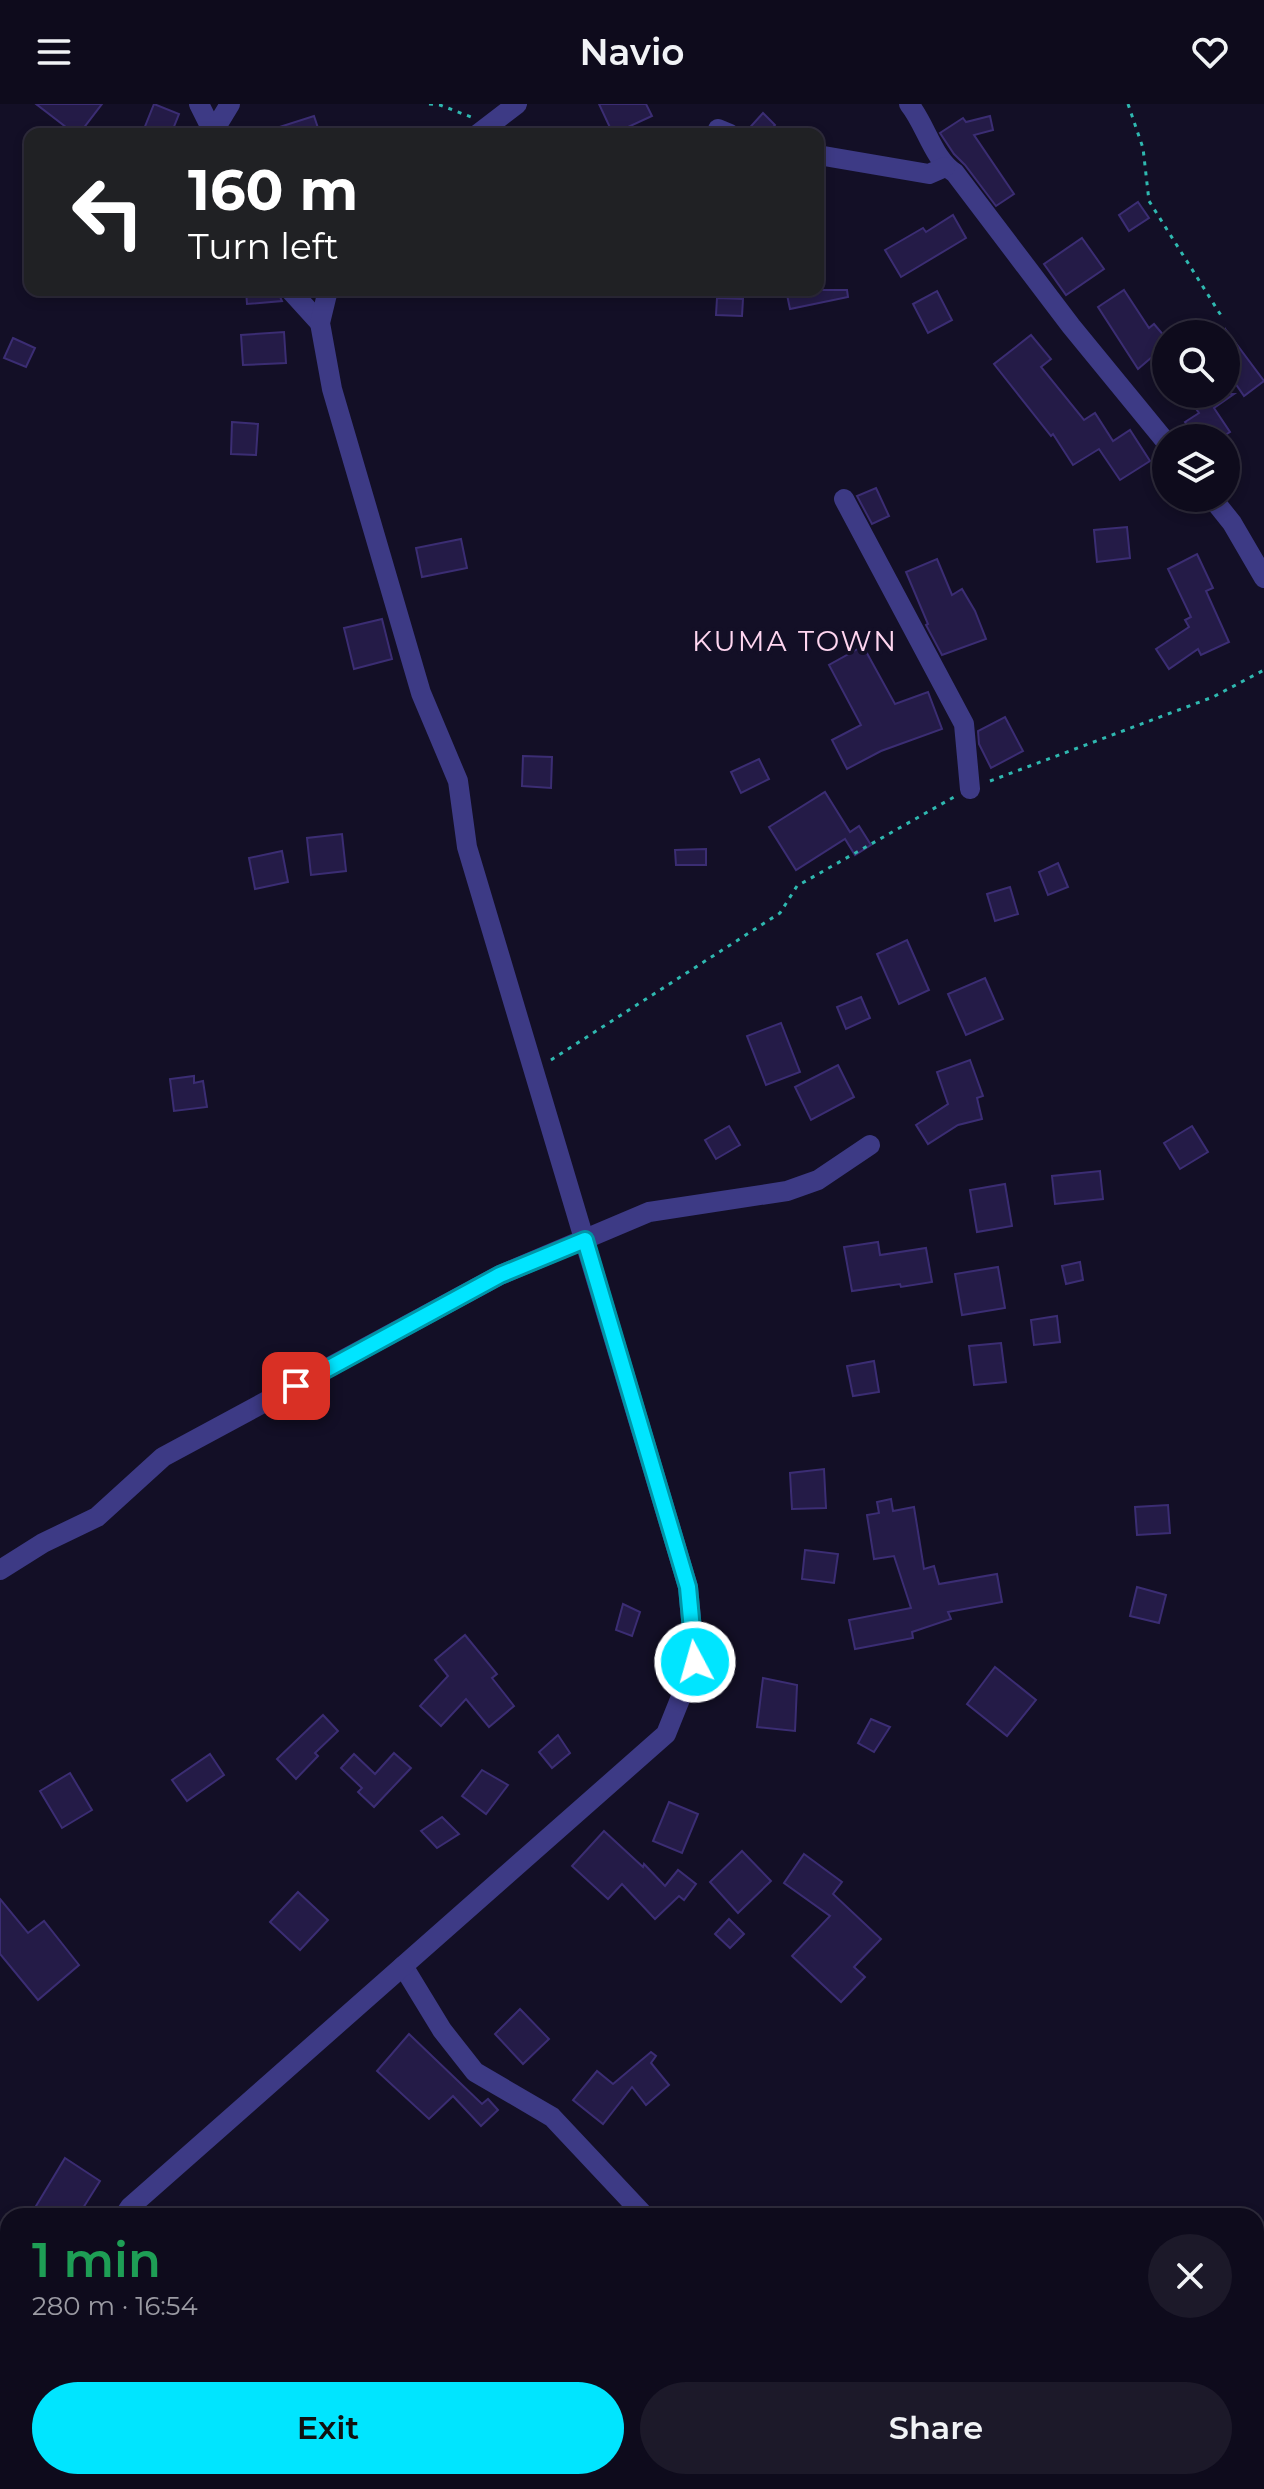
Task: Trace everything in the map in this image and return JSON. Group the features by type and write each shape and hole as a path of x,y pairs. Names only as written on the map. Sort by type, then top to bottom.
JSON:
{"street":[{"path":"199,104 211,128"},
{"path":"217,128 230,104"},
{"path":"485,128 517,104"},
{"path":"922,108 945,167 955,173 1071,326 1152,425"},
{"path":"824,156 929,174 945,167"},
{"path":"295,296 320,323"},
{"path":"131,2208 666,1734 695,1662 688,1587 467,847 458,781 421,693 332,389 320,323 327,296"},
{"path":"844,499 964,724 970,789"},
{"path":"1223,512 1264,578"},
{"path":"0,1570 43,1543 97,1517 163,1457 500,1275 649,1212 787,1191 818,1180 870,1145"},
{"path":"403,1966 442,2030 475,2072 552,2117 637,2208"}],"path":[{"path":"429,104 440,105 482,128"},
{"path":"1128,104 1143,148 1149,201 1222,317"},
{"path":"534,1070 780,913 797,886 970,789 1213,697 1264,670"}],"building":[{"path":"36,104 102,104 84,128 67,128"},
{"path":"154,104 179,114 173,128 144,128"},
{"path":"599,104 646,104 652,116 626,128 610,128"},
{"path":"763,113 775,125 772,128 749,128"},
{"path":"314,116 318,128 276,128"},
{"path":"990,116 993,130 974,135 1014,194 996,206 940,133 963,118 966,122"},
{"path":"1138,202 1149,218 1129,231 1119,215"},
{"path":"953,215 966,238 901,277 885,250 923,228 926,232"},
{"path":"1082,238 1104,269 1066,295 1044,264"},
{"path":"824,290 847,290 848,297 790,309 787,296 824,296"},
{"path":"1124,290 1149,328 1152,326 1152,357 1138,369 1098,307"},
{"path":"937,291 952,320 928,333 913,304"},
{"path":"246,296 280,296 282,301 247,304"},
{"path":"717,298 743,299 742,316 716,315"},
{"path":"284,332 286,363 243,365 241,335"},
{"path":"1031,335 1051,359 1041,367 1084,420 1095,413 1113,441 1130,430 1150,461 1120,480 1099,449 1073,465 1053,434 1051,436 994,364"},
{"path":"13,338 35,348 26,367 4,358"},
{"path":"1240,349 1264,381 1244,396 1240,390"},
{"path":"1195,408 1214,408 1225,424 1186,424 1199,413"},
{"path":"232,422 258,424 256,455 231,454"},
{"path":"876,488 889,516 872,524 857,496"},
{"path":"1127,527 1130,558 1097,562 1094,530"},
{"path":"461,539 467,568 422,577 416,548"},
{"path":"1197,554 1213,588 1206,591 1229,642 1201,655 1198,649 1169,669 1156,649 1189,627 1185,620 1191,617 1168,569"},
{"path":"937,559 952,595 962,589 986,639 942,655 926,625 906,572"},
{"path":"382,619 392,659 354,669 344,628"},
{"path":"863,646 895,704 928,692 942,729 881,751 847,769 832,740 861,725 829,665"},
{"path":"1005,717 1023,751 991,768 979,744 978,731"},
{"path":"523,756 552,757 551,788 522,786"},
{"path":"759,759 769,779 741,793 731,772"},
{"path":"825,792 850,832 859,826 871,845 855,855 845,839 796,870 769,827"},
{"path":"342,834 346,871 311,875 307,838"},
{"path":"706,849 706,865 676,865 675,850"},
{"path":"282,851 288,882 255,889 249,858"},
{"path":"1058,863 1068,887 1048,895 1039,872"},
{"path":"1010,887 1018,914 995,921 987,894"},
{"path":"907,940 929,990 899,1004 877,954"},
{"path":"985,978 1003,1019 966,1035 948,994"},
{"path":"861,997 870,1018 846,1029 837,1007"},
{"path":"781,1023 800,1072 766,1085 747,1036"},
{"path":"970,1060 983,1096 977,1098 982,1119 958,1125 928,1144 916,1125 948,1104 937,1072"},
{"path":"838,1065 854,1097 811,1120 795,1087"},
{"path":"194,1076 194,1083 203,1081 207,1107 174,1111 170,1079"},
{"path":"729,1126 740,1145 716,1159 705,1140"},
{"path":"1192,1126 1208,1152 1180,1169 1164,1143"},
{"path":"1100,1171 1103,1199 1055,1204 1052,1176"},
{"path":"1005,1184 1012,1226 977,1232 970,1190"},
{"path":"878,1242 880,1255 926,1248 932,1282 852,1291 844,1247"},
{"path":"1080,1262 1083,1280 1066,1284 1062,1266"},
{"path":"998,1267 1005,1308 962,1315 955,1274"},
{"path":"1057,1316 1060,1342 1034,1345 1031,1320"},
{"path":"1001,1343 1006,1382 974,1385 969,1346"},
{"path":"874,1361 879,1392 853,1396 847,1366"},
{"path":"824,1469 826,1508 792,1509 790,1473"},
{"path":"891,1499 893,1511 914,1507 924,1569 934,1566 939,1584 997,1574 1002,1602 948,1612 951,1619 912,1632 913,1638 855,1649 849,1620 911,1608 894,1556 874,1559 867,1515 879,1513 877,1502"},
{"path":"1168,1505 1170,1533 1137,1535 1135,1507"},
{"path":"805,1550 838,1554 834,1583 802,1579"},
{"path":"1137,1587 1166,1595 1159,1623 1130,1616"},
{"path":"623,1604 640,1612 632,1636 616,1630"},
{"path":"465,1635 497,1674 492,1678 514,1706 489,1727 466,1699 441,1726 420,1706 448,1676 435,1660"},
{"path":"995,1667 1036,1700 1007,1736 967,1704"},
{"path":"763,1678 797,1685 795,1731 757,1727"},
{"path":"323,1715 338,1731 315,1753 318,1756 296,1779 277,1759"},
{"path":"871,1719 890,1727 874,1752 858,1743"},
{"path":"558,1735 570,1753 552,1768 539,1752"},
{"path":"394,1753 411,1768 374,1807 358,1792 362,1788 341,1768 354,1754 375,1774"},
{"path":"210,1754 224,1775 187,1801 172,1780"},
{"path":"482,1770 508,1785 486,1814 462,1796"},
{"path":"70,1773 92,1810 62,1828 40,1791"},
{"path":"669,1802 698,1814 682,1853 653,1841"},
{"path":"442,1817 459,1834 437,1848 421,1831"},
{"path":"604,1831 665,1886 678,1870 696,1884 684,1900 679,1896 655,1919 622,1884 608,1899 572,1866"},
{"path":"742,1851 771,1881 738,1913 710,1882"},
{"path":"804,1854 842,1882 833,1894 881,1939 854,1967 865,1977 841,2002 792,1956 830,1916 784,1883"},
{"path":"298,1892 328,1920 300,1950 270,1922"},
{"path":"0,1899 28,1933 44,1921 79,1965 38,2000 0,1954"},
{"path":"729,1919 744,1934 730,1948 715,1934"},
{"path":"520,2009 549,2039 523,2064 495,2034"},
{"path":"409,2034 482,2104 488,2099 498,2110 481,2126 453,2096 429,2119 377,2071"},
{"path":"651,2052 656,2056 651,2063 669,2085 646,2105 632,2087 603,2124 573,2100 597,2071 613,2084"},
{"path":"65,2158 100,2181 83,2208 35,2208"}],"district":[{"name":"KUMA TOWN","path":"795,641"}],"route":[{"path":"296,1386 500,1275 585,1240 688,1587 695,1662"}]}
